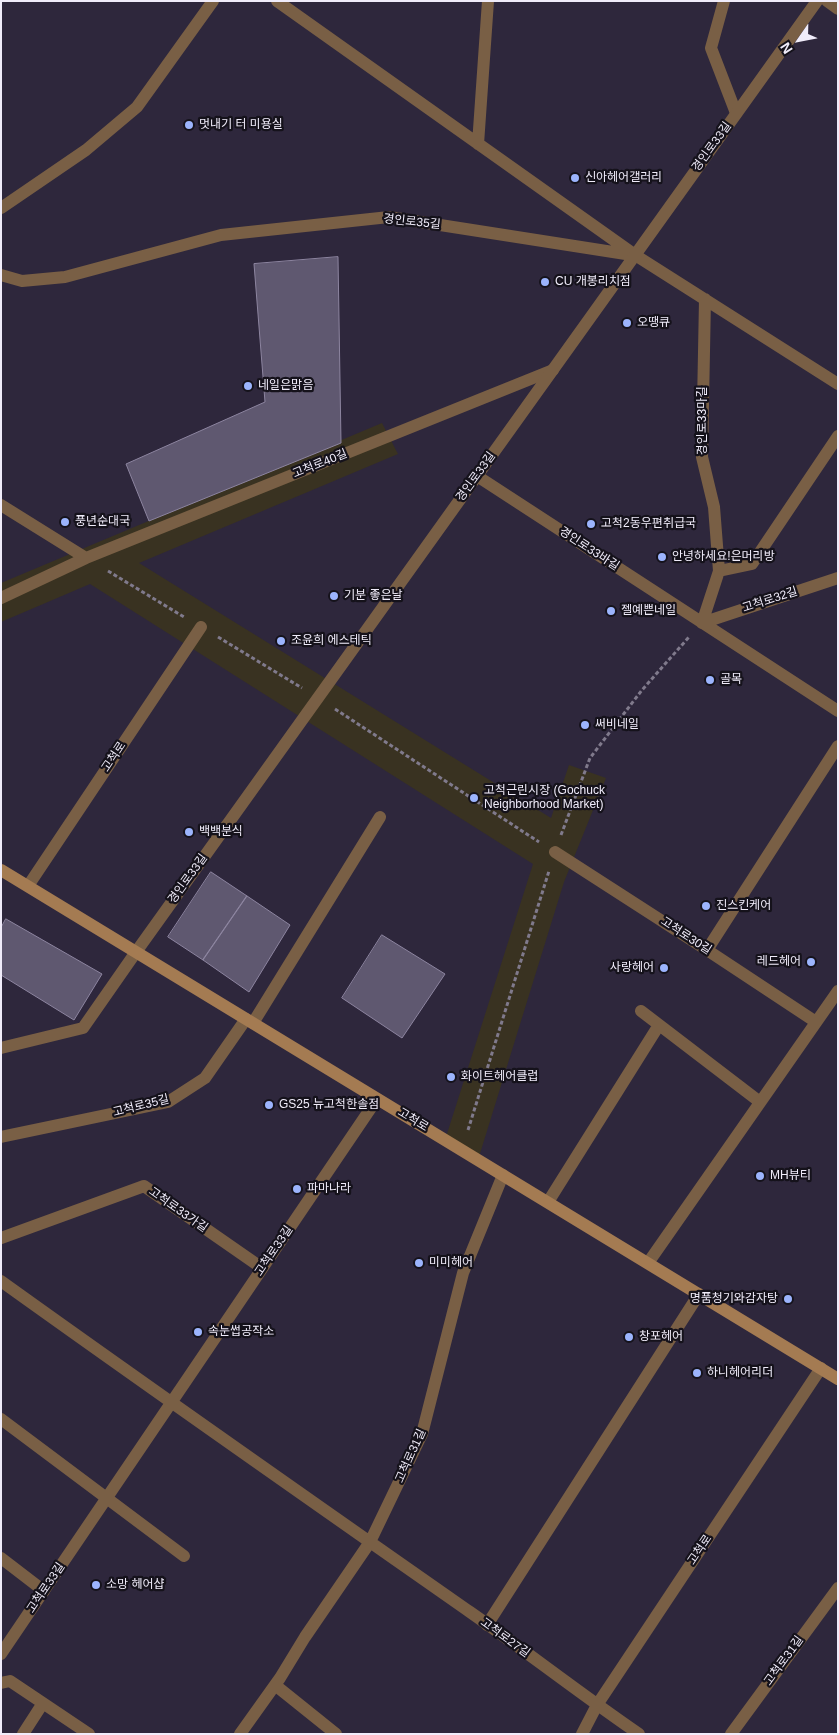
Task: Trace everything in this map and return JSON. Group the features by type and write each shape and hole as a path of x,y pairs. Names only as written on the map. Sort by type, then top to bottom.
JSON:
{"main road":[{"name":"고척로","path":"1,870 838,1379"}],"street":[{"path":"1,208 86,150 137,107 213,1"},
{"path":"277,1 635,255 838,384"},
{"path":"478,144 488,1"},
{"path":"724,1 711,48 736,113"},
{"name":"경인로33길","path":"136,952 817,1"},
{"path":"827,1 838,9"},
{"name":"경인로35길","path":"1,275 22,281 65,277 221,235 389,218 635,255"},
{"name":"경인로33마길","path":"705,299 702,457 714,507 719,571"},
{"name":"고척로40길","path":"1,598 86,558 553,370"},
{"path":"702,622 719,571 752,564 838,436"},
{"name":"경인로33바길","path":"477,476 838,711"},
{"path":"1,505 86,558"},
{"name":"고척로32길","path":"702,622 838,578"},
{"name":"고척로","path":"28,886 201,627"},
{"path":"708,950 838,746"},
{"path":"249,1021 380,818"},
{"name":"고척로30길","path":"555,852 816,1022"},
{"path":"1,1048 83,1028 136,952"},
{"path":"648,1263 838,991"},
{"path":"641,1011 760,1102"},
{"name":"고척로35길","path":"1,1137 168,1102 205,1078 249,1021"},
{"path":"548,1202 659,1025"},
{"name":"고척로33길","path":"1,1654 377,1099"},
{"name":"고척로31길","path":"240,1734 275,1685 305,1637 370,1542 422,1434 462,1273 503,1175"},
{"name":"고척로33가길","path":"1,1238 144,1186 262,1268"},
{"path":"1,1281 370,1542"},
{"path":"487,1624 699,1294"},
{"name":"고척로","path":"582,1734 597,1705 821,1368"},
{"path":"1,1420 184,1556"},
{"name":"고척로27길","path":"370,1542 639,1734"},
{"path":"1,1558 44,1591"},
{"name":"고척로31길","path":"732,1734 838,1588"},
{"path":"1,1682 10,1681 89,1734"},
{"path":"275,1685 336,1734"},
{"path":"24,1734 43,1703"}],"path":[{"path":"555,852 590,758 642,690 702,622"}],"shaded area":[{"name":"고척근린시장 (Gochuck Neighborhood Market)","path":"382,423 398,454 139,563 551,818 569,765 606,778 564,882 478,1160 445,1140 533,864 90,584 1,622 1,583"}],"building":[{"path":"338,257 341,443 149,521 126,464 265,402 254,264"},
{"path":"211,872 247,896 203,960 168,937"},
{"path":"247,896 290,925 249,992 203,960"},
{"path":"6,919 102,974 74,1020 1,975 1,928"},
{"path":"382,935 445,974 402,1038 342,998"}],"place":[{"name":"멋내기 터 미용실","path":"189,125"},
{"name":"신아헤어갤러리","path":"575,178"},
{"name":"CU 개봉리치점","path":"545,282"},
{"name":"오땡큐","path":"627,323"},
{"name":"네일은맑음","path":"248,386"},
{"name":"풍년순대국","path":"65,522"},
{"name":"고척2동우편취급국","path":"591,524"},
{"name":"안녕하세요!은머리방","path":"662,557"},
{"name":"기분 좋은날","path":"334,596"},
{"name":"젤예쁜네일","path":"611,611"},
{"name":"조윤희 에스테틱","path":"281,641"},
{"name":"골목","path":"710,680"},
{"name":"써비네일","path":"585,725"},
{"name":"고척근린시장 (Gochuck Neighborhood Market)","path":"474,798"},
{"name":"백백분식","path":"189,832"},
{"name":"진스킨케어","path":"706,906"},
{"name":"레드헤어","path":"811,962"},
{"name":"사랑헤어","path":"664,968"},
{"name":"화이트헤어클럽","path":"451,1077"},
{"name":"GS25 뉴고척한솔점","path":"269,1105"},
{"name":"MH뷰티","path":"760,1176"},
{"name":"파마나라","path":"297,1189"},
{"name":"미미헤어","path":"419,1263"},
{"name":"명품청기와감자탕","path":"788,1299"},
{"name":"속눈썹공작소","path":"198,1332"},
{"name":"창포헤어","path":"629,1337"},
{"name":"하니헤어리더","path":"697,1373"},
{"name":"소망 헤어샵","path":"96,1585"}]}
